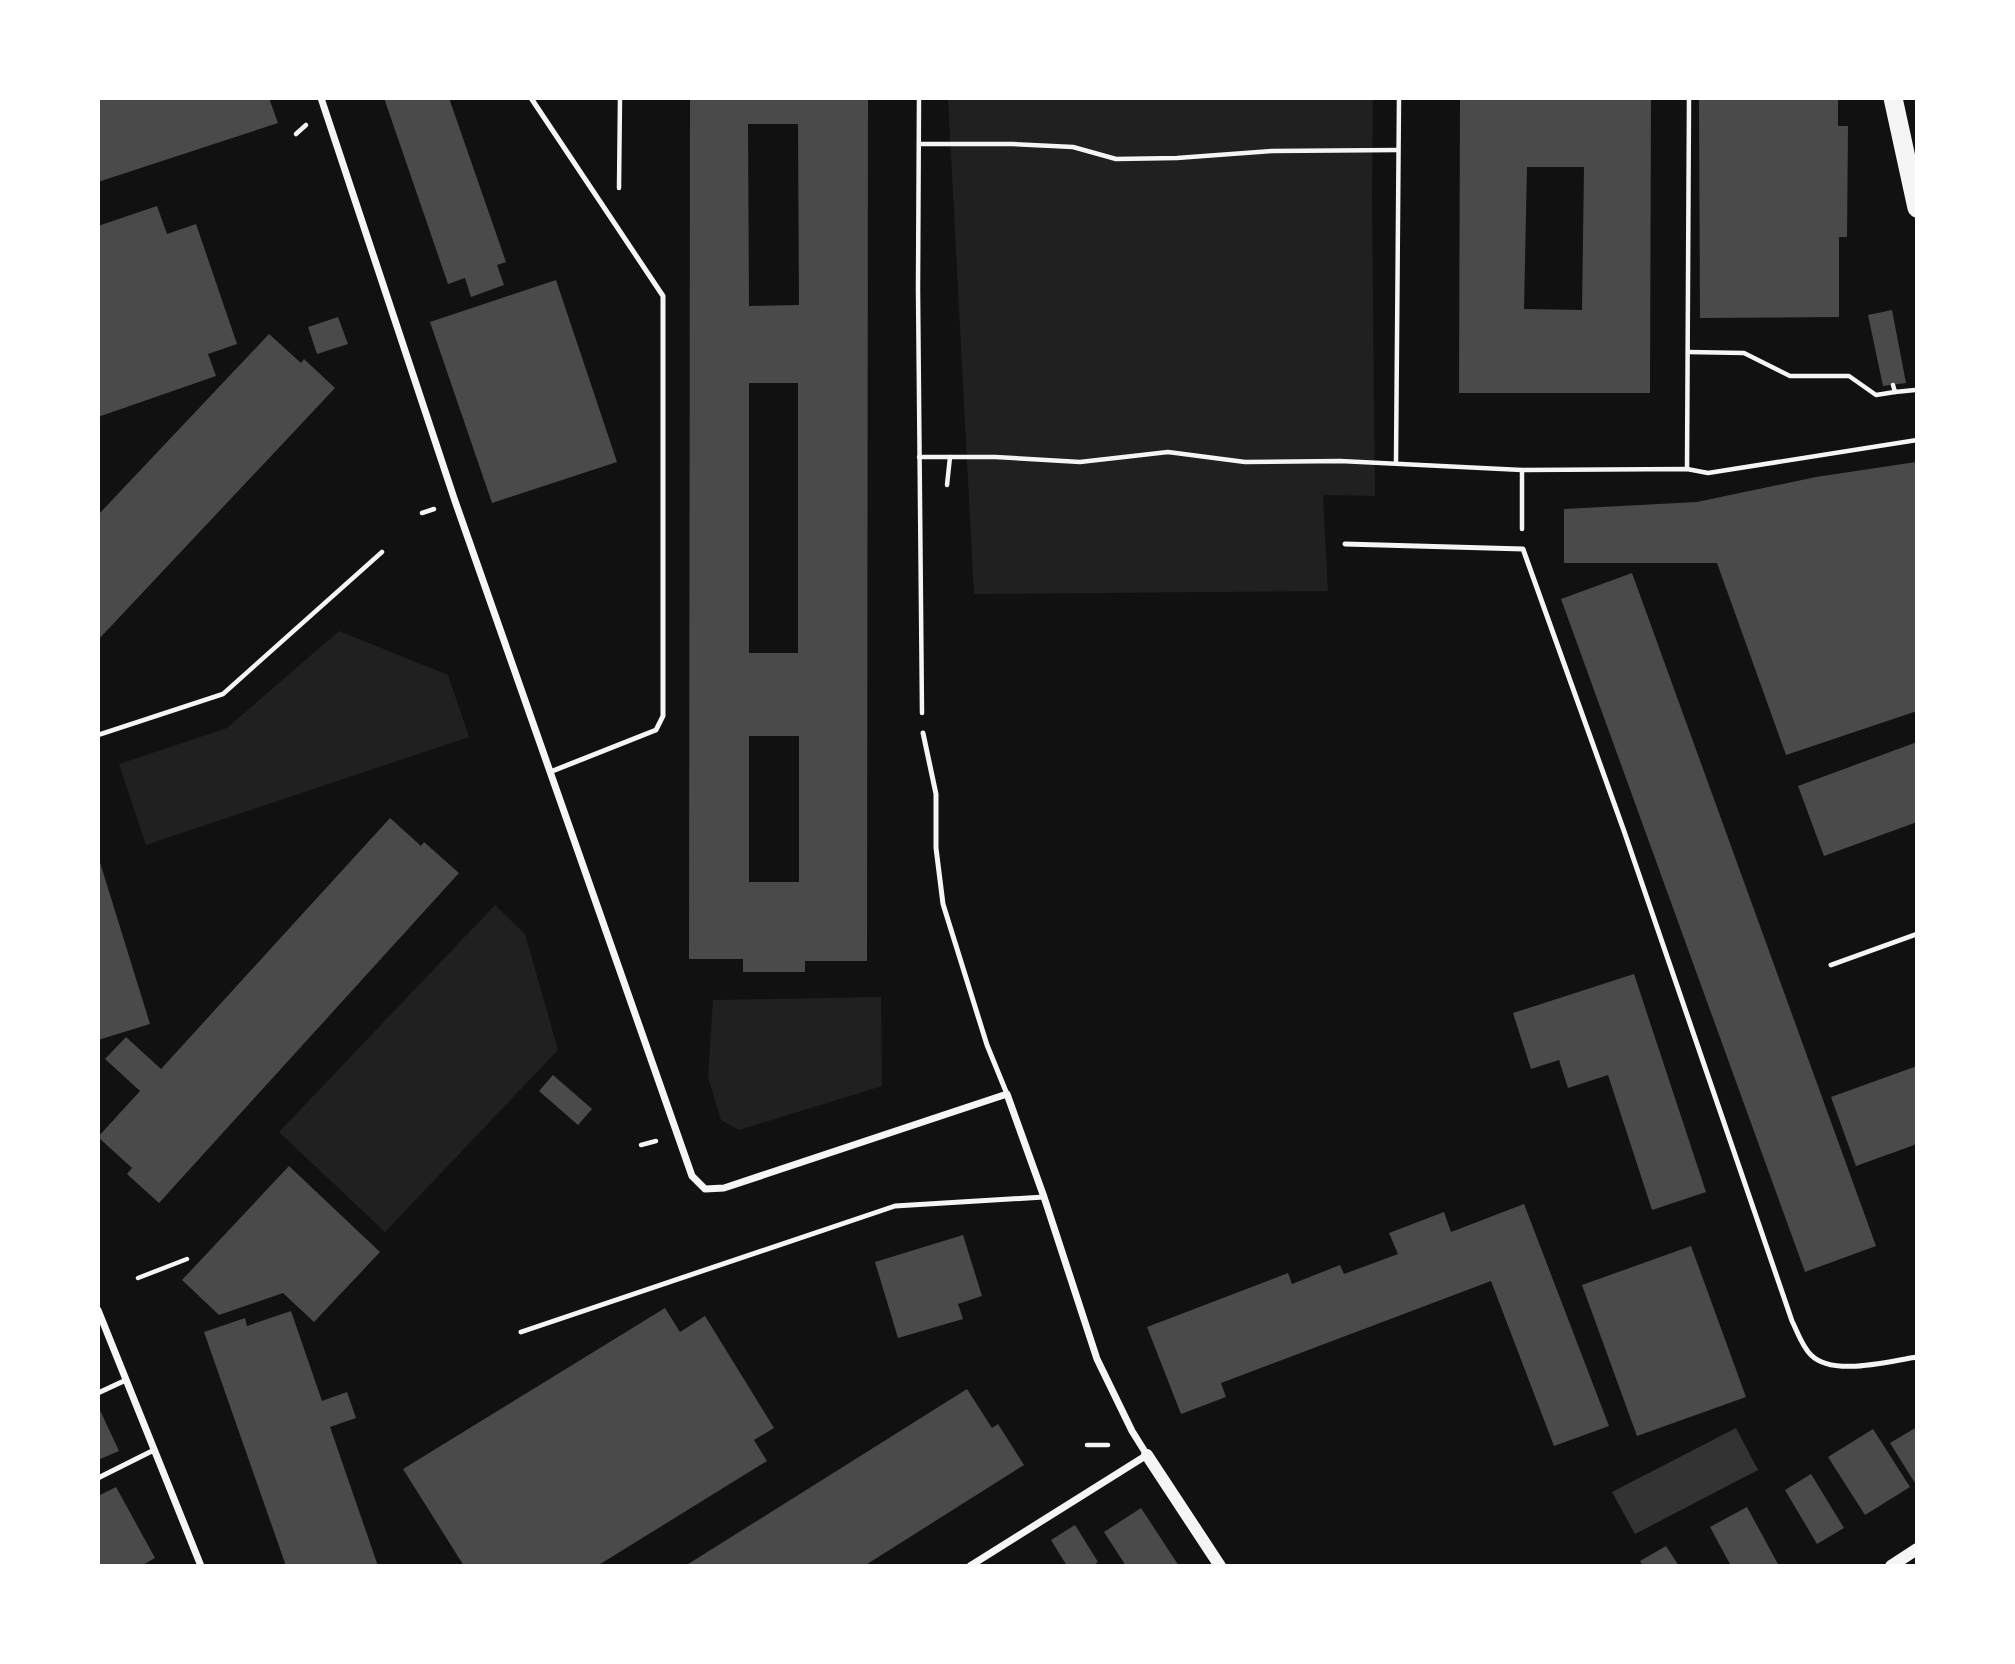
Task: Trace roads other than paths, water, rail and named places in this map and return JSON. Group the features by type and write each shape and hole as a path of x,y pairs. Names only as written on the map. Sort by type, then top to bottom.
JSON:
{"highway":[{"path":"1893,98 1917,208"}],"street":[{"path":"321,98 454,501 692,1176 705,1189 724,1188 1007,1094 1097,1359 1132,1431 1220,1566"},
{"path":"98,1310 201,1566"},
{"path":"970,1566 1147,1455"},
{"path":"1891,1566 1907,1562 1917,1549"}],"lane":[{"path":"531,98 663,296 663,716 656,730 549,772"},
{"path":"1345,544 1523,549 1803,1346 1813,1357 1825,1363 1853,1367 1917,1357"},
{"path":"923,733 936,794 936,848 943,904 988,1045 1007,1094"},
{"path":"1831,965 1917,934"},
{"path":"520,1332 895,1206 1044,1197"},
{"path":"98,1393 126,1380"},
{"path":"98,1478 154,1450"}]}
